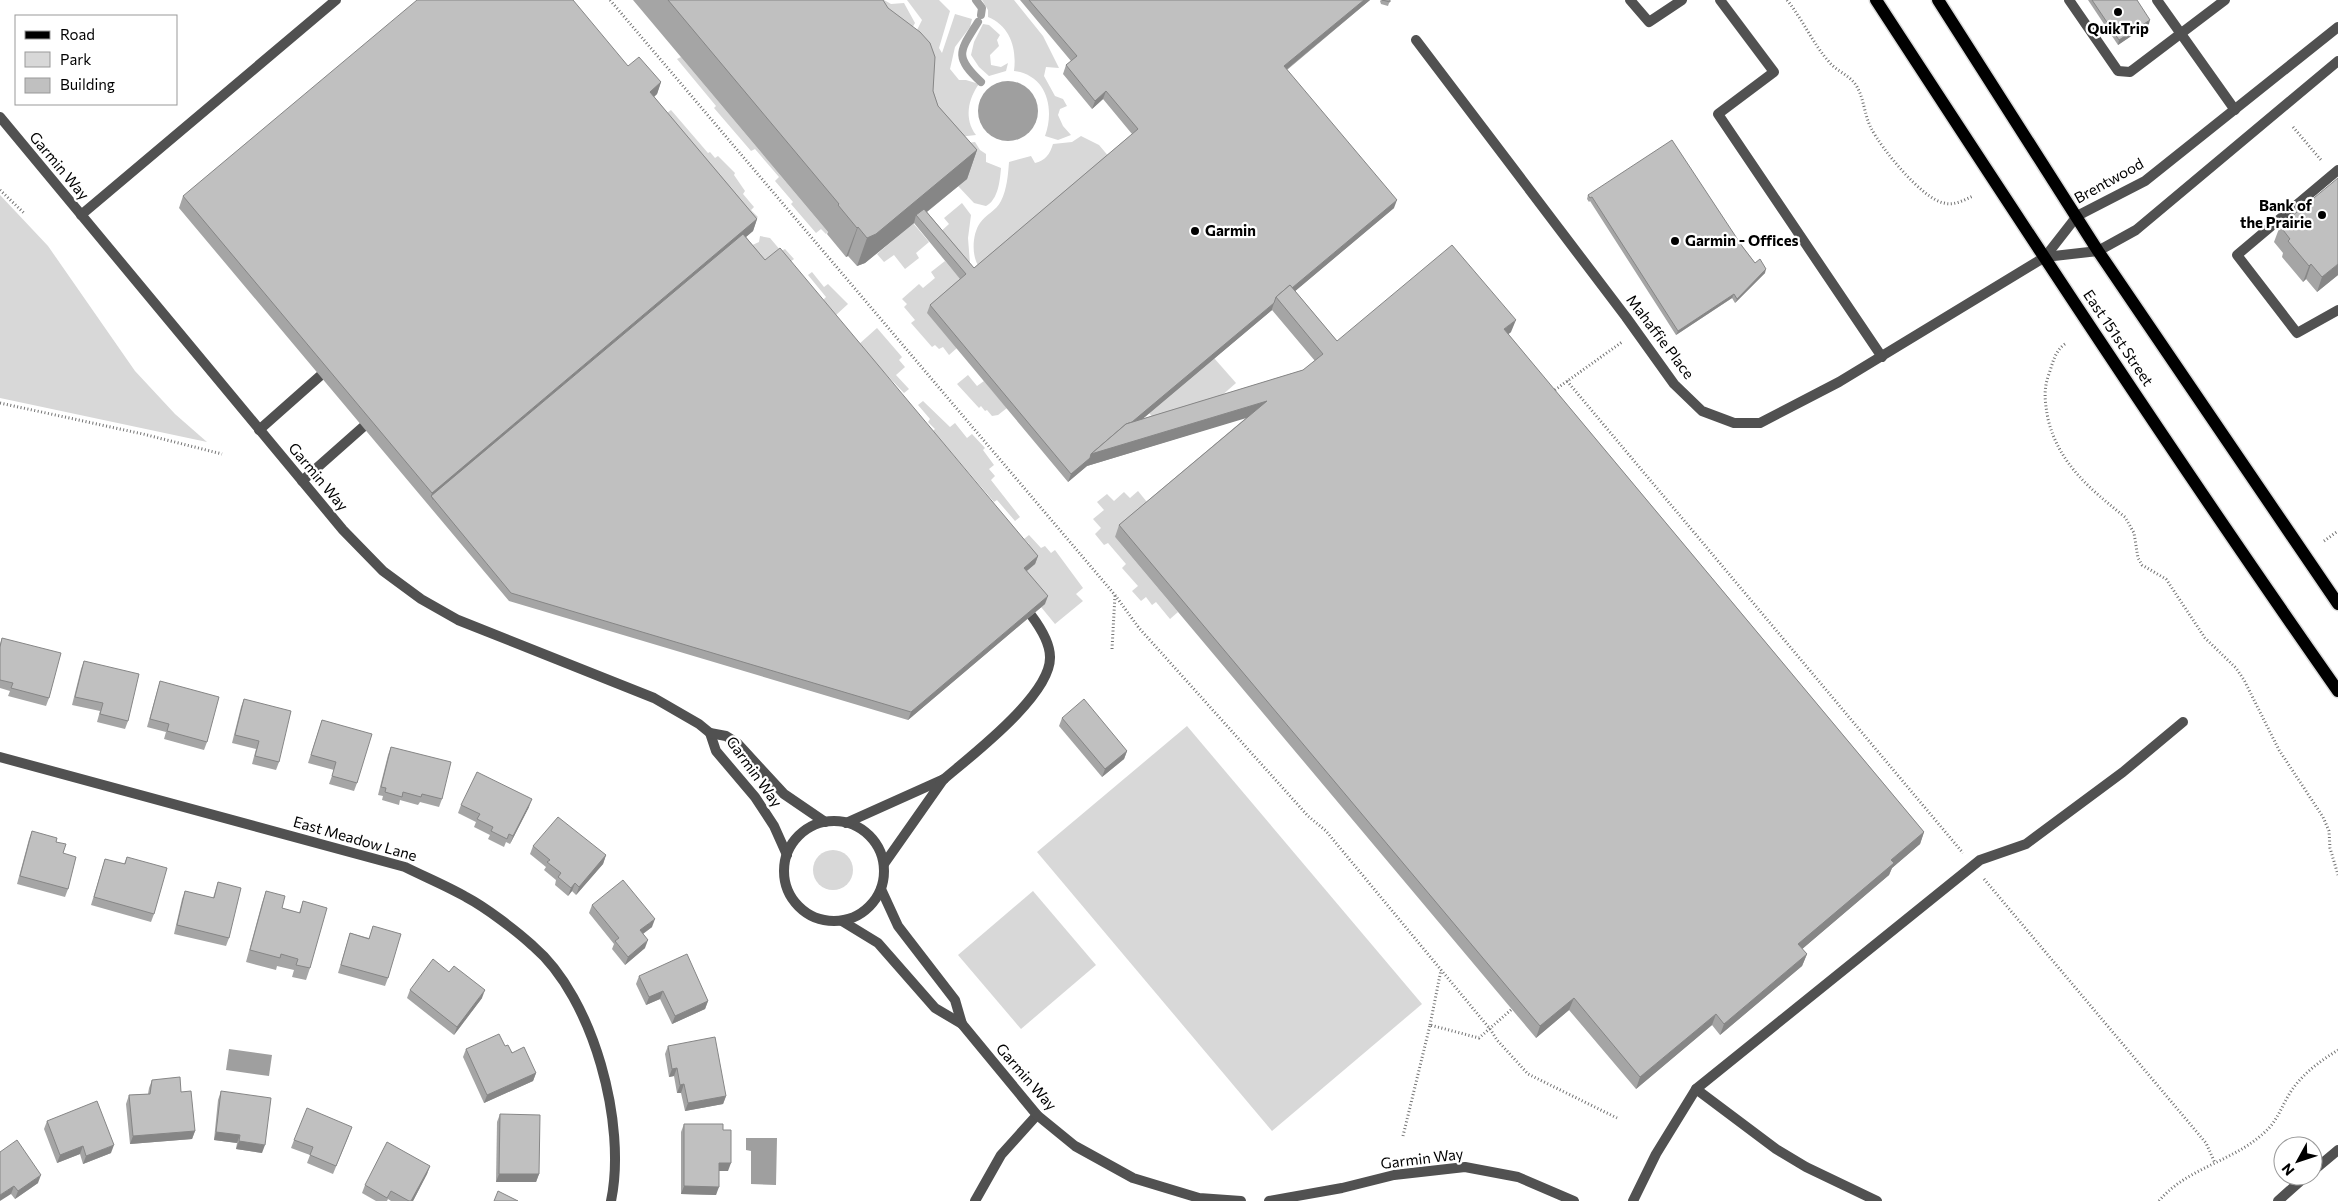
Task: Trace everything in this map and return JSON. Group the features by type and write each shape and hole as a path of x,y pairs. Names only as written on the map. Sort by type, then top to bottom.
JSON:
{"main road":[{"name":"East 151st Street","path":"1876,0 2259,578 2338,691"},
{"path":"1938,0 2098,251 2338,604"}],"street":[{"path":"81,215 336,0"},
{"path":"1630,0 1649,22 1682,0"},
{"path":"1720,0 1774,72 1718,114 1882,357"},
{"path":"2069,0 2118,71 2130,72 2225,0"},
{"path":"2157,0 2235,110"},
{"name":"Brentwood","path":"2045,257 2076,216 2145,181 2338,27"},
{"name":"Mahaffie Place","path":"1416,40 1674,384 1702,411 1734,423 1760,423 1882,357 2045,257"},
{"path":"2045,257 2098,251 2136,230 2165,208 2338,62"},
{"name":"Garmin Way","path":"0,118 343,530 383,570 420,599 458,620 654,698 699,724 710,733 726,736 736,743 784,794 825,822"},
{"path":"2338,170 2237,255 2297,333 2338,310"},
{"path":"259,430 320,376"},
{"path":"302,480 363,427"},
{"path":"884,864 944,779 1011,720 1043,680 1050,656 1047,641 1031,616"},
{"path":"1633,1201 1656,1154 1696,1089 1973,865 1980,860 2026,844 2123,772 2183,722"},
{"name":"Garmin Way","path":"710,733 716,751 755,797 774,826 787,855 785,866 786,886 796,904 812,916 832,921 842,921 878,943 936,1008 962,1024 1037,1115 1075,1146 1133,1178 1198,1198 1241,1201"},
{"name":"East Meadow Lane","path":"0,757 405,867 468,897 534,946 557,972 589,1028 608,1092 615,1145 615,1180 611,1201"},
{"path":"846,822 944,779"},
{"path":"787,855 798,837 806,830 825,822 846,822 856,826 873,840 884,864 884,877 880,890 866,910 842,921"},
{"name":"Garmin Way","path":"880,890 898,926 956,1000 962,1024"},
{"path":"1696,1089 1776,1149 1806,1167 1877,1201"},
{"path":"975,1201 1001,1156 1037,1115"},
{"path":"2323,1162 2338,1150"},
{"name":"Garmin Way","path":"1270,1201 1342,1188 1394,1175 1465,1167 1518,1177 1574,1201"},
{"path":"2282,1199 2296,1186"}],"path":[{"path":"610,0 1115,595 1139,628 1308,816 1326,831 1490,1028 1497,1040 1528,1074 1617,1118"},
{"path":"1787,0 1831,64 1844,73 1855,85 1871,128 1898,166 1922,189 1941,203 1961,202 1973,196"},
{"path":"2293,127 2323,163"},
{"path":"0,190 25,214"},
{"path":"1546,396 1636,332"},
{"path":"2066,344 2058,349 2044,388 2044,398 2055,442 2074,472 2125,517 2131,526 2138,558 2142,565 2166,579 2205,638 2236,668 2244,680 2279,750 2302,788 2323,817 2329,831 2330,848 2338,875"},
{"path":"1566,381 2206,1143 2215,1163"},
{"path":"0,402 222,454"},
{"path":"2324,541 2338,531"},
{"path":"1112,649 1115,595"},
{"path":"1404,1136 1441,970"},
{"path":"1430,1025 1479,1038 1512,1009"},
{"path":"2158,1201 2180,1182 2254,1140 2268,1129 2305,1073 2338,1050"}],"green space":[{"path":"856,0 884,0 891,4 904,3 915,23 911,30"},
{"path":"907,0 939,0 950,11 939,48 942,53 955,14 972,19 970,27 955,47 950,69 959,80 979,84 972,96 969,109 970,122 976,135 932,140 917,30 922,20"},
{"path":"982,0 1014,0 1043,36 1059,68 1046,67 1044,76 1055,96 1063,99 1067,106 1060,109 1058,115 1063,126 1071,135 1058,140 1045,136 1049,115 1046,95 1034,79 1014,71 1013,46 1007,32 996,21 988,17 988,10"},
{"path":"983,24 989,25 1000,35 997,40 999,46 990,55 991,65 1001,67 1008,63 1006,71 989,76 979,67 971,55 974,42"},
{"path":"681,57 828,232 826,234 821,229 816,233 791,204 793,202 775,181 779,177 755,149 751,151 714,108 716,106 677,59"},
{"path":"671,110 708,153 710,152 715,158 718,156 735,173 734,175 745,191 743,194 754,207 751,210 758,217 754,221 667,113"},
{"path":"1081,136 1099,145 1110,158 980,268 974,252 975,233 982,220 1001,201 1006,187 1009,162 1031,156 1035,163 1042,161 1047,157 1053,144 1072,142"},
{"path":"975,142 980,150 986,154 986,162 1001,168 996,195 986,206 974,203 958,186 966,179 967,143"},
{"path":"0,195 48,246 135,371 175,414 207,442 0,398"},
{"path":"962,203 971,215 968,238 970,264 937,235 949,224 944,218"},
{"path":"913,223 929,242 916,253 919,258 905,269 894,255 884,262 877,254"},
{"path":"760,236 770,238 781,251 785,249 794,259 785,266 762,268 746,248 759,242"},
{"path":"945,261 963,282 957,348 949,355 943,347 939,349 935,345 932,347 911,323 915,320 904,307 907,304 902,299 919,284 923,288 935,278 931,272"},
{"path":"812,272 824,287 828,284 848,304 836,315 823,300 826,297 808,275"},
{"path":"877,328 902,357 899,360 905,367 896,375 909,389 904,393 858,345"},
{"path":"1214,358 1236,383 1204,411 1159,425 1149,413"},
{"path":"968,375 977,386 984,381 1007,408 998,415 992,416 981,406 979,408 957,384"},
{"path":"923,401 950,427 955,423 967,438 972,434 985,448 983,450 994,465 989,469 995,476 991,480 1020,517 1015,521 997,500 994,502 933,431 935,429 928,422 930,419 918,405"},
{"path":"1138,491 1151,507 1115,537 1178,612 1170,619 1156,602 1152,605 1146,597 1141,601 1132,591 1138,586 1122,568 1126,564 1108,543 1104,545 1095,534 1101,528 1093,519 1104,510 1097,502 1107,494 1114,501 1124,492 1130,498"},
{"path":"1029,535 1041,548 1045,546 1051,553 1055,550 1083,588 1076,594 1083,601 1055,624 1041,607 1045,604 1021,576 1023,549 1029,544 1024,539"},
{"path":"1187,726 1422,1004 1272,1131 1037,852"},
{"path":"837,850 844,853 850,859 853,870 852,878 844,887 837,890 829,890 822,887 814,878 813,866 816,859 825,851"},
{"path":"1033,891 1096,965 1021,1029 958,955"}],"shaded area":[{"path":"1008,81 1020,83 1033,94 1038,111 1036,123 1025,136 1008,141 996,139 983,128 978,111 980,99 991,86"},
{"path":"229,1049 272,1055 269,1076 226,1070"},
{"path":"746,1138 777,1138 776,1185 751,1184 751,1151 746,1150"}],"building":[{"path":"417,0 573,0 628,66 639,57 661,82 650,92 757,219 432,493 183,196"},
{"path":"668,0 883,0 888,8 920,32 930,43 935,57 933,91 938,106 977,150 876,234 867,238"},
{"name":"Garmin","path":"1029,0 1364,0 1284,66 1397,200 1292,288 1290,285 1276,297 1274,303 1132,422 1126,424 1071,474 930,305 966,274 916,215 924,209 974,268 1138,129 1106,91 1095,101 1066,65 1077,56"},
{"name":"QuikTrip","path":"2092,0 2137,0 2150,20 2119,40"},
{"name":"Garmin - Offices","path":"1672,140 1742,246 1755,263 1760,259 1766,269 1737,299 1734,294 1678,331 1592,197 1590,198 1588,195"},
{"name":"Bank of the Prairie","path":"2338,178 2338,264 2322,277 2311,264 2309,266 2288,241 2290,239 2280,226"},
{"path":"743,234 765,260 780,248 1038,556 1024,568 1048,596 911,712 511,593 431,496"},
{"path":"1452,245 1516,320 1504,329 1924,832 1891,860 1894,863 1798,944 1807,954 1724,1024 1716,1014 1640,1077 1574,998 1540,1026 1119,525 1267,401 1091,454 1126,424 1303,370 1323,354 1276,297 1290,285 1337,341"},
{"path":"2,638 61,653 49,698 11,688 13,683 0,680 0,647"},
{"path":"84,661 139,674 128,721 100,714 103,703 75,697"},
{"path":"160,681 219,697 207,742 167,731 169,724 150,719"},
{"path":"244,699 291,711 279,762 255,756 259,741 235,735"},
{"path":"1084,699 1127,751 1105,769 1062,718"},
{"path":"322,720 372,734 357,783 332,776 336,762 311,755"},
{"path":"391,747 451,762 442,799 422,794 421,797 403,792 402,797 385,792 386,788 381,787"},
{"path":"477,772 532,799 513,836 509,834 507,839 491,831 493,827 477,819 480,814 461,805"},
{"path":"558,817 606,855 579,887 575,883 571,888 558,877 561,873 547,862 550,860 533,846"},
{"path":"32,831 57,838 56,842 66,844 63,853 76,857 68,889 20,876"},
{"path":"127,857 167,868 154,914 94,897 105,859 125,864"},
{"path":"623,880 655,919 640,930 648,940 628,957 615,941 619,938 592,905"},
{"path":"218,882 241,888 229,938 177,925 185,891 214,898"},
{"path":"266,891 285,896 282,908 300,913 303,901 327,908 310,968 296,965 298,959 281,954 280,958 250,950"},
{"path":"373,926 401,934 388,978 341,965 350,933 369,939"},
{"path":"687,954 708,1001 675,1016 663,991 649,997 639,976"},
{"path":"433,959 449,972 454,966 485,990 457,1027 410,990"},
{"path":"499,1034 505,1046 508,1045 512,1053 524,1047 536,1073 487,1095 466,1049"},
{"path":"715,1037 726,1096 688,1103 684,1084 680,1085 677,1068 672,1069 668,1046"},
{"path":"180,1077 181,1092 191,1091 195,1131 133,1136 129,1095 150,1094 152,1080"},
{"path":"221,1091 271,1098 265,1145 239,1141 240,1135 216,1132"},
{"path":"97,1101 114,1145 86,1156 83,1146 60,1155 47,1121"},
{"path":"307,1108 352,1127 336,1166 310,1155 313,1147 294,1140"},
{"path":"500,1114 540,1115 539,1174 499,1174"},
{"path":"684,1124 723,1124 723,1130 731,1130 731,1163 719,1163 719,1187 684,1186"},
{"path":"17,1140 41,1175 18,1191 14,1186 0,1195 0,1152"},
{"path":"387,1142 430,1166 411,1201 391,1191 387,1198 365,1185"},
{"path":"498,1191 518,1201 494,1201"}],"waterway":[{"path":"976,0 982,8 981,15"},
{"path":"978,22 967,40 962,53 966,66 981,82"}],"place":[{"name":"QuikTrip","path":"2118,12"},
{"name":"Bank of the Prairie","path":"2322,215"},
{"name":"Garmin","path":"1195,231"},
{"name":"Garmin - Offices","path":"1675,241"}]}
